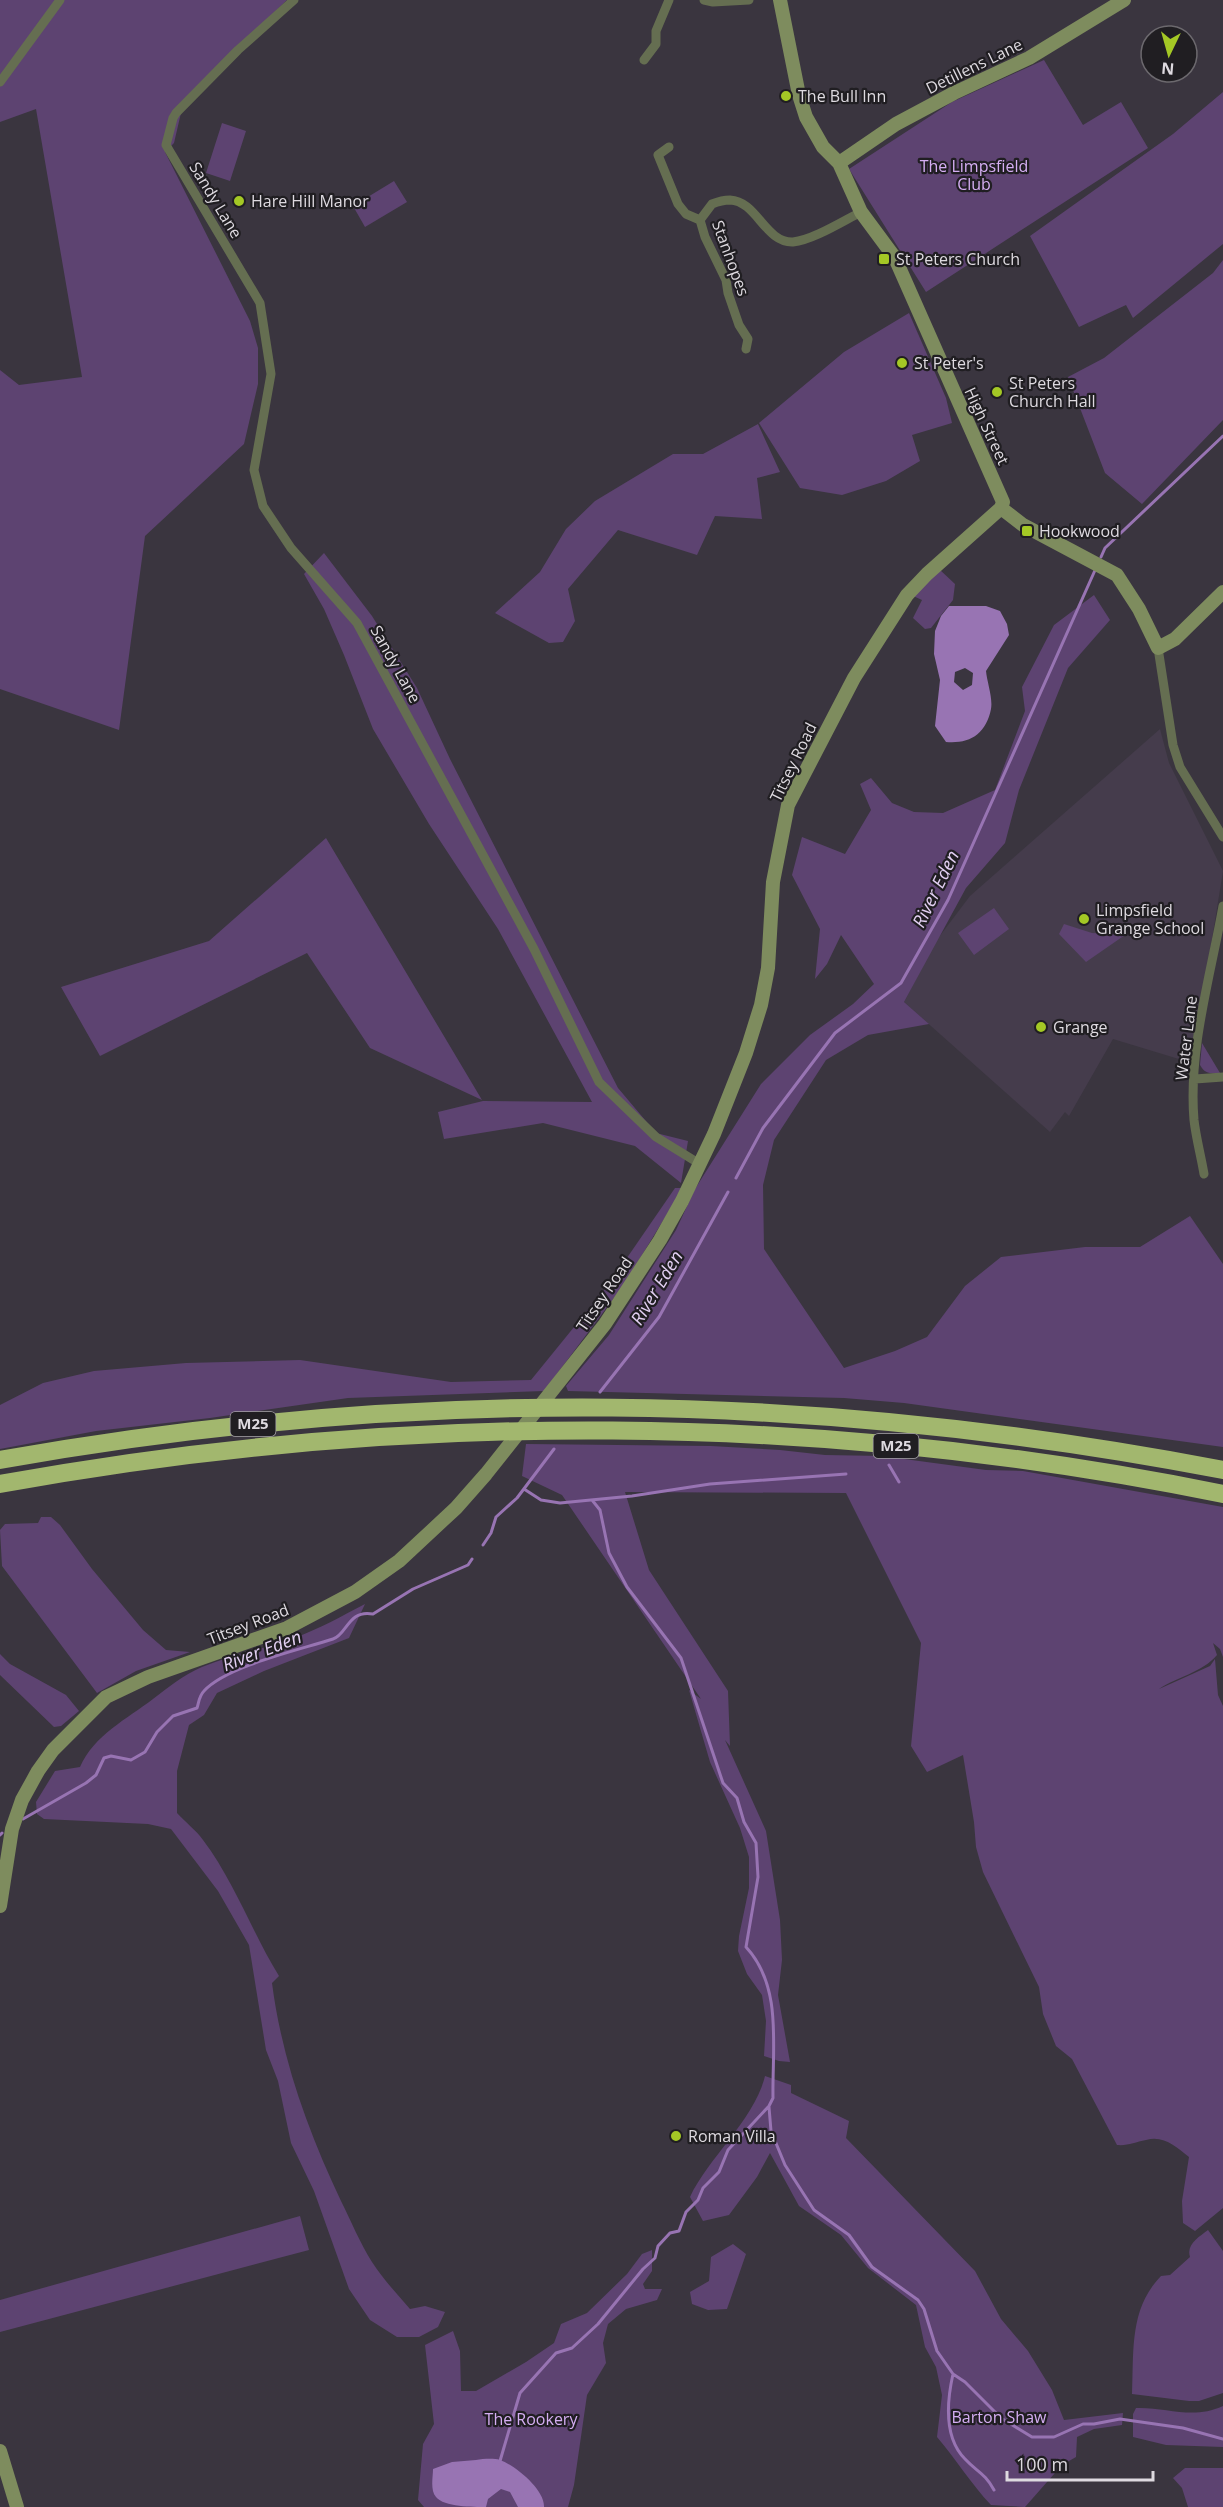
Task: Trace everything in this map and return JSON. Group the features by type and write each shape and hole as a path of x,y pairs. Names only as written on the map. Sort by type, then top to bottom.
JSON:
{"highway":[{"name":"M25","path":"0,1460 162,1434 268,1422 426,1410 575,1406 771,1412 929,1425 1086,1446 1223,1470"},
{"name":"M25","path":"0,1484 137,1461 260,1445 359,1437 499,1431 566,1431 721,1433 905,1446 1102,1471 1223,1494"}],"main road":[{"name":"High Street","path":"780,0 799,95 806,117 823,147 839,163 861,212 895,258 941,365 985,458 1003,502 1001,508"},
{"name":"Detillens Lane","path":"839,163 896,124 954,93 1029,58 1124,0"},
{"name":"Titsey Road","path":"0,1906 12,1829 22,1800 38,1771 61,1741 106,1697 148,1677 268,1635 317,1614 355,1592 391,1567 428,1536 486,1474 558,1387 605,1324 660,1240 700,1164 746,1053 761,1005 768,968 773,882 788,805 854,678 907,595 927,573 1001,508"},
{"path":"1001,508 1023,525 1117,575 1158,648 1175,639 1223,592"},
{"path":"0,2451 17,2507"}],"street":[{"path":"0,82 60,0"},
{"name":"Sandy Lane","path":"294,0 238,50 177,113 173,118 166,145 260,303 271,374 254,470 263,506 291,548 357,623 534,949 599,1082 656,1137 700,1164"},
{"path":"644,60 656,45 656,32 669,0"},
{"path":"704,0 713,2 749,0"},
{"path":"669,147 658,155 678,204 687,214 700,220"},
{"name":"Stanhopes","path":"746,349 748,339 740,325 726,280 705,237 700,220 711,204 730,200 750,208 775,236 792,242 816,234 861,212"},
{"path":"1158,648 1173,745 1179,766 1223,837"},
{"name":"Water Lane","path":"1204,1174 1194,1120 1195,1079 1200,1020 1223,906"},
{"path":"1195,1079 1223,1077"}],"shaded area":[{"path":"949,606 986,606 1000,611 1007,624 1009,635 986,671 991,700 989,718 976,736 955,742 946,742 935,726 940,680 934,654 935,631 941,616","holes":["965,668 973,673 972,685 963,690 954,682 955,672"]},
{"name":"Limpsfield Grange School","path":"1160,729 1169,763 1223,871 1192,1063 1113,1039 1069,1116 1065,1112 1050,1132 904,1002 936,941 970,896"},
{"path":"497,2459 507,2463 528,2479 540,2493 544,2507 518,2507 510,2492 501,2489 488,2499 486,2507 452,2505 436,2497 432,2487 433,2469 452,2462"}],"green space":[{"path":"0,0 287,0 184,100 174,143 165,152 250,321 258,348 258,384 244,444 145,536 119,730 0,689 0,370 19,385 82,377 36,109 0,122"},
{"name":"The Limpsfield Club","path":"1044,60 1083,125 1121,102 1148,148 926,292 849,169 952,102"},
{"path":"1223,92 1223,244 1133,318 1126,305 1079,327 1030,236 1173,134"},
{"path":"222,123 246,131 230,181 206,173"},
{"path":"394,181 407,202 365,227 353,206"},
{"path":"1223,260 1223,420 1142,504 1105,473 1068,377 1104,358 1213,273"},
{"path":"909,313 946,398 952,423 912,435 920,461 886,481 842,495 800,488 759,423 844,352"},
{"path":"758,424 780,472 757,478 762,519 715,516 697,555 618,530 568,589 575,621 563,642 549,643 495,613 540,572 566,529 595,501 673,454 703,454"},
{"path":"324,553 372,616 417,688 450,759 618,1088 656,1133 688,1141 681,1183 635,1146 543,1123 444,1139 438,1112 483,1101 592,1102 498,929 429,824 373,729 324,609 304,574"},
{"path":"939,569 955,584 953,600 931,628 925,629 913,618 922,600 911,595"},
{"path":"1094,595 1110,620 1068,668 1019,790 1005,843 966,888 904,1002 929,1024 868,1035 826,1060 774,1140 763,1185 764,1249 844,1368 895,1351 927,1337 965,1286 1001,1257 1085,1247 1140,1247 1190,1216 1223,1264 1223,1447 904,1403 844,1398 568,1391 566,1386 609,1335 676,1230 695,1189 761,1084 810,1035 853,1004 874,984 841,935 827,964 815,979 820,929 792,875 802,837 845,854 871,810 860,784 871,778 892,803 914,812 943,813 995,790 1025,711 1022,687 1054,625"},
{"path":"326,838 482,1100 370,1048 307,953 100,1056 61,987 209,941"},
{"path":"994,908 1009,929 974,955 958,933"},
{"path":"1064,924 1092,933 1125,935 1086,962 1059,934"},
{"path":"1202,1043 1220,1073 1208,1073 1200,1065"},
{"path":"675,1188 683,1188 623,1286 544,1391 348,1398 210,1418 96,1431 0,1449 0,1405 43,1383 94,1371 186,1363 300,1360 451,1382 531,1380 609,1284"},
{"path":"526,1444 711,1446 825,1455 882,1456 986,1470 1023,1471 1223,1507 1223,1657 1220,1649 1213,1643 1217,1655 1211,1661 1159,1689 1210,1666 1215,1659 1218,1695 1223,1706 1223,2208 1195,2231 1183,2223 1182,2201 1189,2157 1169,2143 1158,2139 1117,2145 1072,2059 1056,2046 1043,2014 1039,1987 983,1872 976,1847 963,1755 927,1772 911,1746 921,1643 846,1493 625,1492 649,1570 728,1691 730,1746 725,1740 766,1831 780,1920 782,1960 778,1995 790,2062 764,2056 766,2021 762,1995 747,1974 738,1951 749,1888 749,1857 740,1828 710,1762 689,1690 701,1699 562,1495 522,1476"},
{"path":"41,1517 51,1517 60,1525 92,1569 143,1630 166,1650 190,1652 136,1671 97,1693 2,1566 0,1530 5,1524 38,1523"},
{"path":"365,1604 349,1638 264,1671 217,1693 204,1715 189,1725 177,1771 177,1813 200,1836 214,1856 234,1889 279,1976 272,1983 276,2012 298,2095 329,2175 372,2262 410,2309 425,2306 445,2312 438,2327 419,2337 397,2337 370,2320 349,2289 314,2191 291,2143 278,2081 266,2050 249,1945 218,1891 171,1829 148,1824 44,1819 37,1814 36,1802 55,1771 80,1767 102,1737 189,1674 213,1663 283,1642"},
{"path":"0,1654 10,1664 66,1695 79,1711 61,1726 54,1727 0,1675"},
{"name":"Barton Shaw","path":"765,2076 791,2085 791,2093 849,2121 846,2138 975,2271 1001,2319 1028,2351 1052,2390 1064,2420 1123,2413 1122,2425 1094,2429 1077,2437 1076,2457 1062,2465 1025,2507 991,2505 937,2437 942,2395 936,2367 925,2347 916,2305 868,2268 841,2235 799,2206 770,2153 757,2177 729,2215 703,2221 690,2197 708,2167 752,2107"},
{"path":"300,2216 309,2250 0,2332 0,2300"},
{"path":"1208,2230 1223,2251 1223,2393 1199,2401 1132,2394 1135,2331 1143,2302 1161,2276 1170,2275 1190,2257 1189,2252 1192,2245"},
{"path":"733,2244 746,2254 727,2309 708,2310 692,2304 690,2292 709,2281 711,2257"},
{"name":"The Rookery","path":"652,2250 652,2271 643,2284 645,2289 662,2289 657,2300 626,2309 608,2324 603,2343 606,2363 587,2395 574,2485 568,2507 424,2507 418,2500 423,2444 434,2424 425,2345 453,2331 460,2351 461,2391 476,2391 554,2343 561,2324 587,2313 627,2274 642,2254"},
{"path":"1223,2406 1223,2447 1166,2445 1133,2437 1133,2414 1136,2408 1190,2413"},
{"path":"1185,2468 1223,2468 1223,2507 1188,2507 1182,2488 1173,2478"}],"waterway":[{"name":"River Eden","path":"1101,557 1105,548 1223,436"},
{"name":"River Eden","path":"736,1178 763,1128 835,1033 901,983 948,900 1096,568"},
{"name":"River Eden","path":"600,1392 659,1317 728,1192"},
{"name":"River Eden","path":"483,1545 491,1533 496,1517 517,1498 554,1449"},
{"path":"889,1465 899,1482"},
{"path":"524,1489 541,1500 560,1503 632,1496 710,1484 846,1474"},
{"path":"497,2463 500,2461 520,2393 556,2353 572,2348 598,2324 643,2269 655,2258 658,2246 670,2233 679,2231 686,2212 698,2200 703,2188 719,2172 728,2150 769,2106 773,2098 774,2038 771,1999 758,1963 746,1947 758,1877 756,1843 744,1822 737,1798 723,1783 681,1658 627,1587 609,1553 600,1510 592,1500"},
{"name":"River Eden","path":"23,1819 86,1783 96,1775 104,1758 111,1756 131,1760 145,1752 157,1732 173,1716 197,1708 202,1693 215,1682 246,1666 338,1637 358,1615 373,1614 413,1589 468,1565 472,1559"},
{"path":"769,2107 771,2131 785,2165 814,2210 849,2235 872,2267 918,2300 924,2309 937,2351 953,2374 965,2382 1001,2418 1032,2437 1054,2437 1083,2424 1120,2419 1183,2428 1223,2439"},
{"path":"953,2374 949,2396 949,2419 953,2441 965,2459 984,2476 994,2490"}],"place":[{"name":"The Bull Inn","path":"786,96"},
{"name":"Hare Hill Manor","path":"239,201"},
{"name":"St Peters Church","path":"884,259"},
{"name":"St Peter's","path":"902,363"},
{"name":"St Peters Church Hall","path":"997,392"},
{"name":"Hookwood","path":"1027,531"},
{"name":"Limpsfield Grange School","path":"1084,919"},
{"name":"Grange","path":"1041,1027"},
{"name":"Roman Villa","path":"676,2136"}]}
